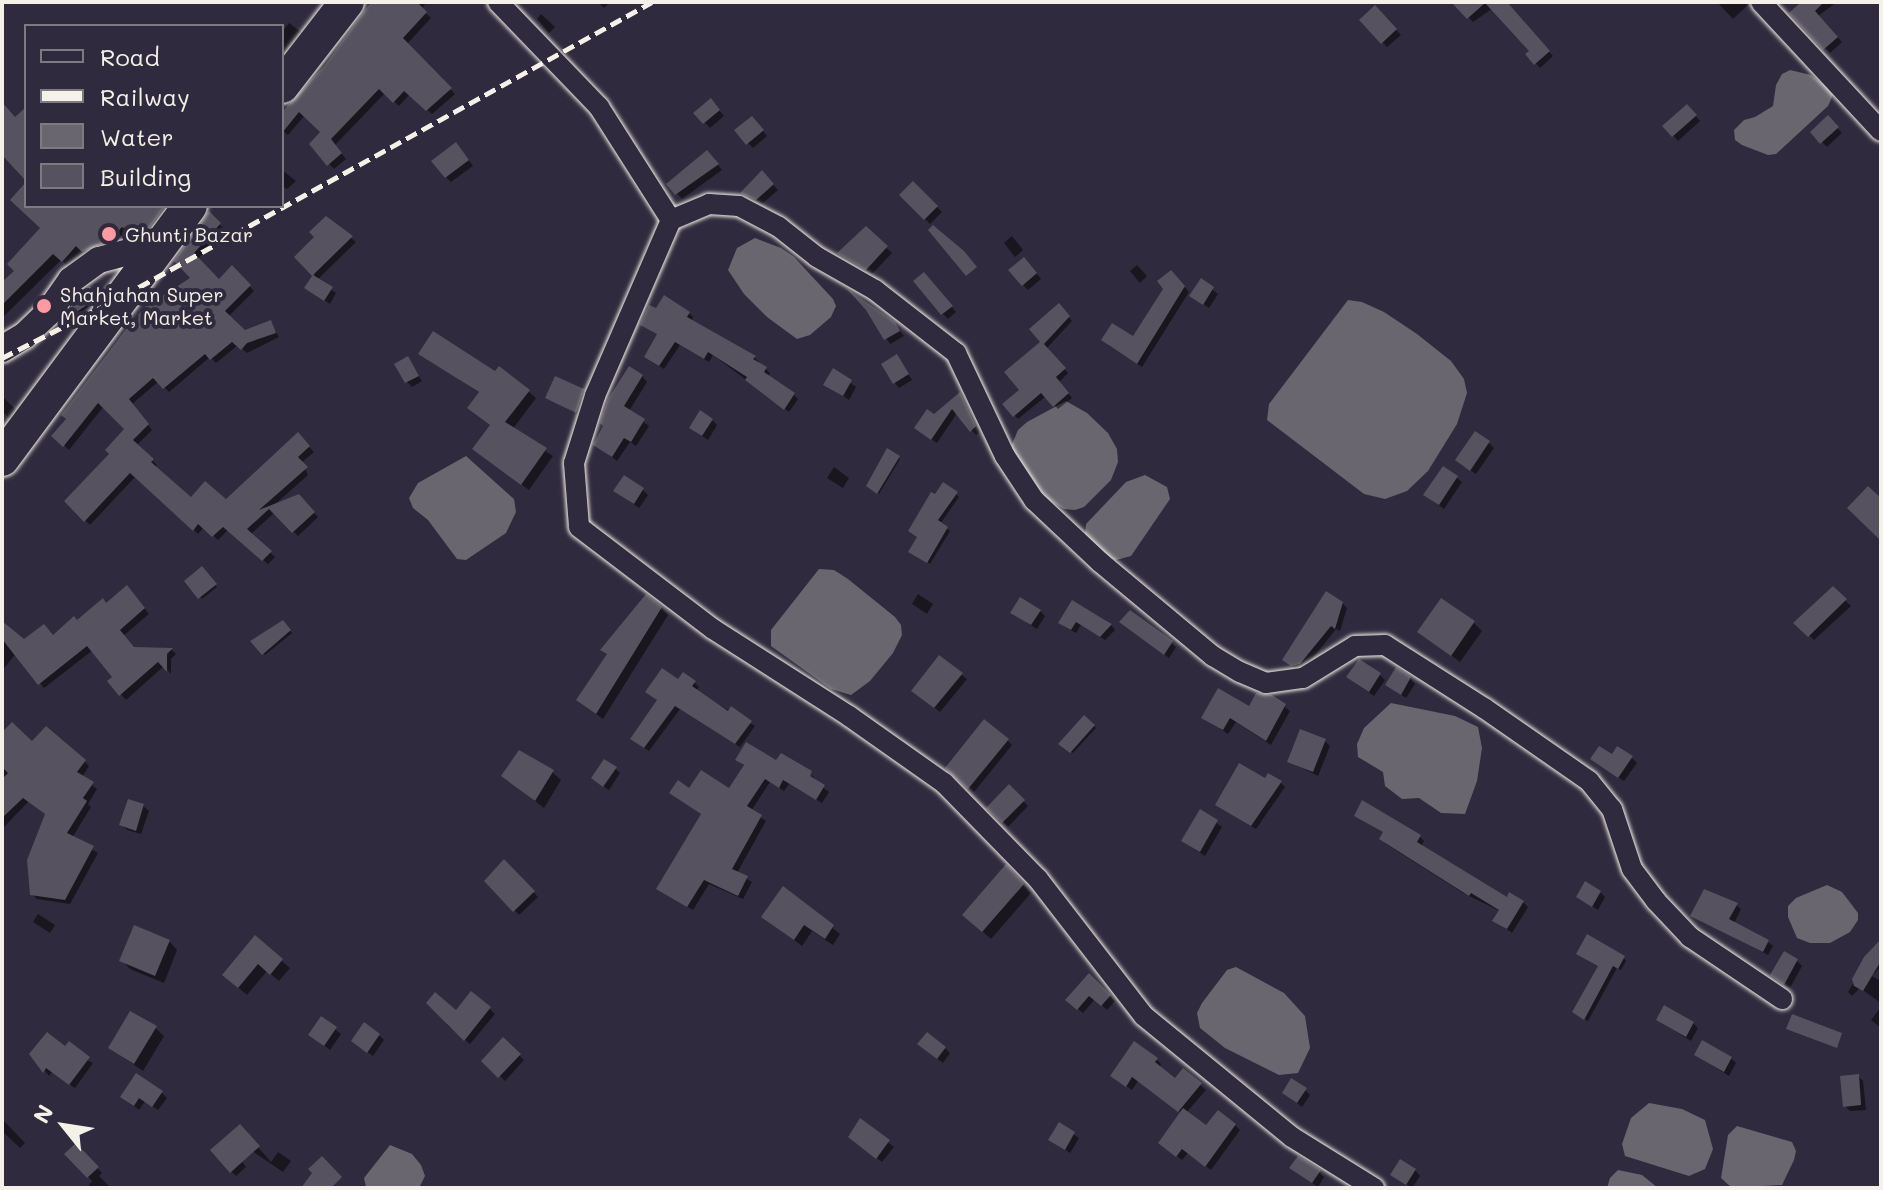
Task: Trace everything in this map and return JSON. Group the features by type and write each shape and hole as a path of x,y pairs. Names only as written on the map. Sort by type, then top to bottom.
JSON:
{"highway":[{"path":"284,83 347,2"},
{"path":"2,459 188,208"}],"street":[{"path":"498,2 599,107 671,220"},
{"path":"1761,2 1881,131"},
{"path":"1374,1188 1292,1137 1144,1016 1038,879 944,783 849,716 713,629 579,527 574,463 595,396 671,220 709,204 739,206 779,227 817,257 875,290 956,353 1005,456 1034,500 1100,562 1213,656 1266,683 1303,678 1355,646 1385,645 1589,781 1612,809 1632,869 1656,901 1690,937 1782,999"},
{"path":"2,349 24,336 48,313 71,280 99,260 162,243"}],"water":[{"path":"1790,70 1811,75 1830,90 1833,95 1828,106 1776,154 1768,155 1742,145 1735,140 1734,130 1744,120 1773,106 1776,85 1782,74"},
{"path":"755,238 794,257 833,299 836,306 831,317 810,335 797,339 767,317 744,294 728,270 737,248"},
{"path":"1348,300 1362,302 1384,312 1417,334 1451,361 1464,379 1467,393 1457,424 1428,471 1407,491 1385,499 1364,494 1267,420 1269,404"},
{"path":"1066,401 1087,413 1108,433 1117,449 1118,462 1111,480 1084,507 1075,510 1064,509 1049,500 1016,463 1010,449 1018,430 1027,422"},
{"path":"466,456 514,499 516,512 506,533 466,560 457,559 428,520 413,508 409,498 418,483"},
{"path":"1145,475 1167,487 1170,499 1131,556 1116,560 1102,553 1085,535 1086,524 1126,482"},
{"path":"819,569 834,570 848,579 901,625 902,635 893,653 870,681 851,695 831,689 771,646 771,630"},
{"path":"1391,703 1455,716 1478,727 1482,748 1477,781 1465,814 1441,813 1419,798 1402,799 1385,786 1383,772 1358,757 1357,744 1364,728"},
{"path":"1827,885 1842,892 1858,913 1858,920 1850,932 1830,943 1810,943 1797,938 1788,917 1788,906 1796,898"},
{"path":"1236,967 1284,993 1305,1016 1310,1048 1298,1073 1279,1075 1225,1048 1200,1028 1197,1013 1202,1003 1227,970"},
{"path":"1649,1103 1682,1109 1705,1120 1713,1149 1705,1169 1689,1176 1625,1156 1622,1144 1631,1118"},
{"path":"1737,1126 1792,1142 1796,1151 1794,1160 1782,1185 1732,1188 1721,1178 1728,1135"},
{"path":"390,1145 412,1154 421,1165 425,1176 419,1188 366,1187 364,1178"},
{"path":"1618,1170 1642,1175 1658,1188 1607,1188 1610,1178"}],"building":[{"path":"371,2 417,2 427,12 403,38 452,88 426,111 404,91 393,103 379,89 331,139 342,153 327,166 309,144 320,132 299,112 284,131 284,110 324,66"},
{"path":"1451,2 1507,2 1550,51 1534,65 1525,54 1529,51 1485,3 1467,19"},
{"path":"1801,2 1824,2 1815,11 1838,37 1823,50 1789,13"},
{"path":"1375,5 1397,29 1381,44 1359,20"},
{"path":"711,98 720,110 703,124 693,113"},
{"path":"2,102 15,117 24,109 24,179 2,155"},
{"path":"1687,104 1697,115 1672,137 1662,126"},
{"path":"1828,115 1839,127 1820,144 1810,132"},
{"path":"752,116 764,130 746,145 734,130"},
{"path":"456,142 469,160 445,178 431,161"},
{"path":"707,150 719,164 675,195 666,184"},
{"path":"762,170 774,184 756,200 740,193"},
{"path":"913,181 938,206 924,220 899,195"},
{"path":"24,184 24,208 164,208 147,231 133,234 122,227 111,240 82,252 76,246 62,262 53,254 2,305 2,282 14,271 7,264 40,228 10,200"},
{"path":"209,211 221,223 194,253 219,279 232,265 251,285 225,311 245,330 271,320 276,333 247,343 241,350 232,342 210,360 205,354 163,389 153,378 129,399 149,424 133,440 154,459 151,462 191,497 205,481 226,499 298,432 310,446 298,457 308,467 259,510 299,494 315,512 292,533 269,509 247,529 272,551 262,561 223,527 212,537 198,524 193,531 130,473 84,522 64,501 109,454 105,450 124,429 98,403 63,447 51,436 66,419 61,415 145,307 190,278 174,261"},
{"path":"326,216 353,236 313,275 333,287 324,301 304,288 312,276 294,257 314,237 309,232"},
{"path":"933,225 964,251 977,267 966,276 928,230"},
{"path":"866,226 888,246 866,270 837,253"},
{"path":"1024,257 1037,273 1022,286 1008,270"},
{"path":"1171,270 1185,286 1137,364 1101,340 1112,323 1133,336 1163,289 1157,281"},
{"path":"924,272 953,306 941,315 913,281"},
{"path":"1201,278 1214,287 1203,305 1189,296"},
{"path":"90,286 97,298 65,320 83,291"},
{"path":"846,288 895,322 900,331 884,340 866,310"},
{"path":"664,295 690,312 687,317 756,356 753,359 767,367 764,372 795,393 784,410 745,380 747,377 708,352 704,359 675,342 659,366 644,357 657,334 640,325 649,305 656,308"},
{"path":"1059,303 1070,316 1044,344 1066,368 1056,377 1069,393 1053,407 1041,393 1013,417 1002,404 1019,390 1004,372 1040,342 1029,329"},
{"path":"433,331 495,371 499,366 530,390 505,422 547,448 521,485 472,449 490,425 467,408 479,392 418,354"},
{"path":"897,354 909,374 893,384 881,364"},
{"path":"408,356 419,376 405,383 394,364"},
{"path":"629,366 643,375 624,406 645,419 631,442 624,438 612,457 593,445 603,426 600,423 608,399"},
{"path":"833,368 852,380 843,396 823,385"},
{"path":"555,376 584,389 576,413 545,398"},
{"path":"960,392 976,426 970,432 952,409 931,440 914,428 927,409 934,414"},
{"path":"700,410 713,419 702,436 689,428"},
{"path":"1475,431 1490,441 1470,471 1455,460"},
{"path":"887,448 900,456 877,494 866,486"},
{"path":"1443,466 1458,476 1439,505 1423,495"},
{"path":"624,475 644,488 634,504 613,491"},
{"path":"943,482 958,492 938,520 948,527 927,563 908,552 917,537 908,531 931,492 935,494"},
{"path":"1868,486 1881,498 1881,541 1847,508"},
{"path":"202,566 217,584 198,599 184,581"},
{"path":"127,585 145,608 120,630 134,647 173,648 167,654 167,672 158,662 119,696 107,681 112,677 87,646 38,685 2,639 2,621 24,639 44,624 53,635 74,616 77,620 103,598 106,603"},
{"path":"1833,586 1847,599 1808,637 1793,623"},
{"path":"1326,591 1343,602 1335,629 1331,626 1300,664 1291,666 1282,660"},
{"path":"646,594 662,607 596,714 576,700 607,654 600,650"},
{"path":"1020,597 1041,610 1031,625 1010,613"},
{"path":"1441,598 1475,621 1451,656 1417,632"},
{"path":"1072,600 1112,624 1100,637 1076,622 1071,630 1058,623"},
{"path":"1130,610 1173,641 1164,655 1119,622"},
{"path":"283,620 291,630 262,655 250,641"},
{"path":"939,655 963,673 934,708 911,691"},
{"path":"1359,659 1381,673 1369,692 1346,677"},
{"path":"1396,667 1411,677 1401,695 1385,685"},
{"path":"662,668 678,679 683,672 696,681 692,686 728,711 731,706 752,721 735,744 675,706 644,748 630,739 657,700 645,692"},
{"path":"1218,688 1249,706 1256,693 1272,695 1286,704 1266,741 1230,718 1223,730 1201,718"},
{"path":"1084,715 1095,725 1070,753 1058,744"},
{"path":"984,719 1009,739 968,789 945,768"},
{"path":"12,722 32,741 46,726 86,760 77,772 94,782 83,798 87,801 67,833 94,846 65,900 30,895 27,860 45,814 23,798 2,818 2,779 8,773 2,767 2,732"},
{"path":"1300,729 1326,739 1313,772 1287,762"},
{"path":"746,742 776,760 781,753 812,771 810,776 825,785 816,800 783,780 779,788 765,779 747,806 762,815 732,869 748,876 738,896 704,880 687,907 656,889 701,814 669,793 678,780 689,788 701,770 729,788 744,765 735,760"},
{"path":"1599,746 1612,754 1617,746 1633,756 1618,778 1590,759"},
{"path":"519,750 554,770 535,801 501,776"},
{"path":"604,759 617,767 603,787 591,778"},
{"path":"1239,763 1265,778 1268,773 1282,781 1251,826 1215,805"},
{"path":"1009,784 1025,800 1002,823 986,808"},
{"path":"128,799 144,804 136,831 119,825"},
{"path":"1362,800 1421,835 1417,842 1507,897 1509,892 1524,901 1507,929 1492,921 1499,910 1471,893 1469,896 1379,839 1383,832 1354,816"},
{"path":"1200,809 1218,820 1200,852 1181,841"},
{"path":"504,859 535,891 513,912 484,881"},
{"path":"1006,864 1024,884 982,932 962,915"},
{"path":"1585,881 1601,891 1592,907 1576,897"},
{"path":"783,886 834,925 825,939 804,925 794,940 761,917"},
{"path":"1704,889 1738,903 1729,919 1769,940 1763,952 1690,916"},
{"path":"134,925 170,940 155,976 119,961"},
{"path":"1587,934 1625,956 1618,969 1613,966 1584,1020 1572,1012 1598,966 1576,954"},
{"path":"255,935 283,959 270,975 258,964 238,988 222,975"},
{"path":"1881,939 1881,961 1863,991 1854,986 1852,979 1864,957"},
{"path":"1784,951 1798,959 1784,985 1770,975"},
{"path":"1089,973 1111,995 1101,1006 1089,996 1077,1010 1065,1000"},
{"path":"471,991 491,1007 464,1041 426,1003 435,992 456,1010"},
{"path":"1664,1005 1694,1022 1686,1037 1656,1020"},
{"path":"130,1011 157,1026 134,1064 108,1048"},
{"path":"1792,1014 1842,1033 1837,1048 1786,1029"},
{"path":"321,1016 337,1027 324,1046 308,1035"},
{"path":"364,1022 380,1034 367,1053 351,1041"},
{"path":"47,1032 65,1046 69,1041 90,1057 69,1085 46,1068 43,1073 29,1054"},
{"path":"927,1032 946,1047 937,1059 917,1044"},
{"path":"503,1037 521,1054 498,1078 481,1061"},
{"path":"1702,1040 1732,1057 1724,1072 1694,1055"},
{"path":"1134,1041 1158,1058 1155,1062 1175,1078 1183,1068 1202,1083 1178,1112 1132,1077 1126,1087 1110,1076"},
{"path":"136,1073 163,1091 152,1107 139,1098 134,1106 120,1097"},
{"path":"1859,1074 1861,1105 1843,1107 1840,1076"},
{"path":"1291,1078 1307,1088 1297,1103 1282,1093"},
{"path":"1183,1108 1206,1125 1218,1110 1236,1124 1205,1167 1182,1149 1176,1157 1158,1143"},
{"path":"860,1118 890,1140 876,1159 848,1137"},
{"path":"1059,1122 1075,1132 1065,1150 1048,1140"},
{"path":"240,1124 260,1146 230,1173 210,1150"},
{"path":"76,1143 99,1167 87,1178 64,1154"},
{"path":"322,1156 342,1177 331,1188 301,1188 312,1173 308,1169"},
{"path":"1298,1156 1321,1170 1312,1183 1289,1168"},
{"path":"1400,1159 1416,1169 1406,1185 1390,1175"}],"railway":[{"path":"284,207 652,2"},
{"path":"2,358 123,296 281,208"}],"place":[{"name":"Ghunti Bazar","path":"109,234"},
{"name":"Shahjahan Super Market, Market","path":"44,306"}]}
